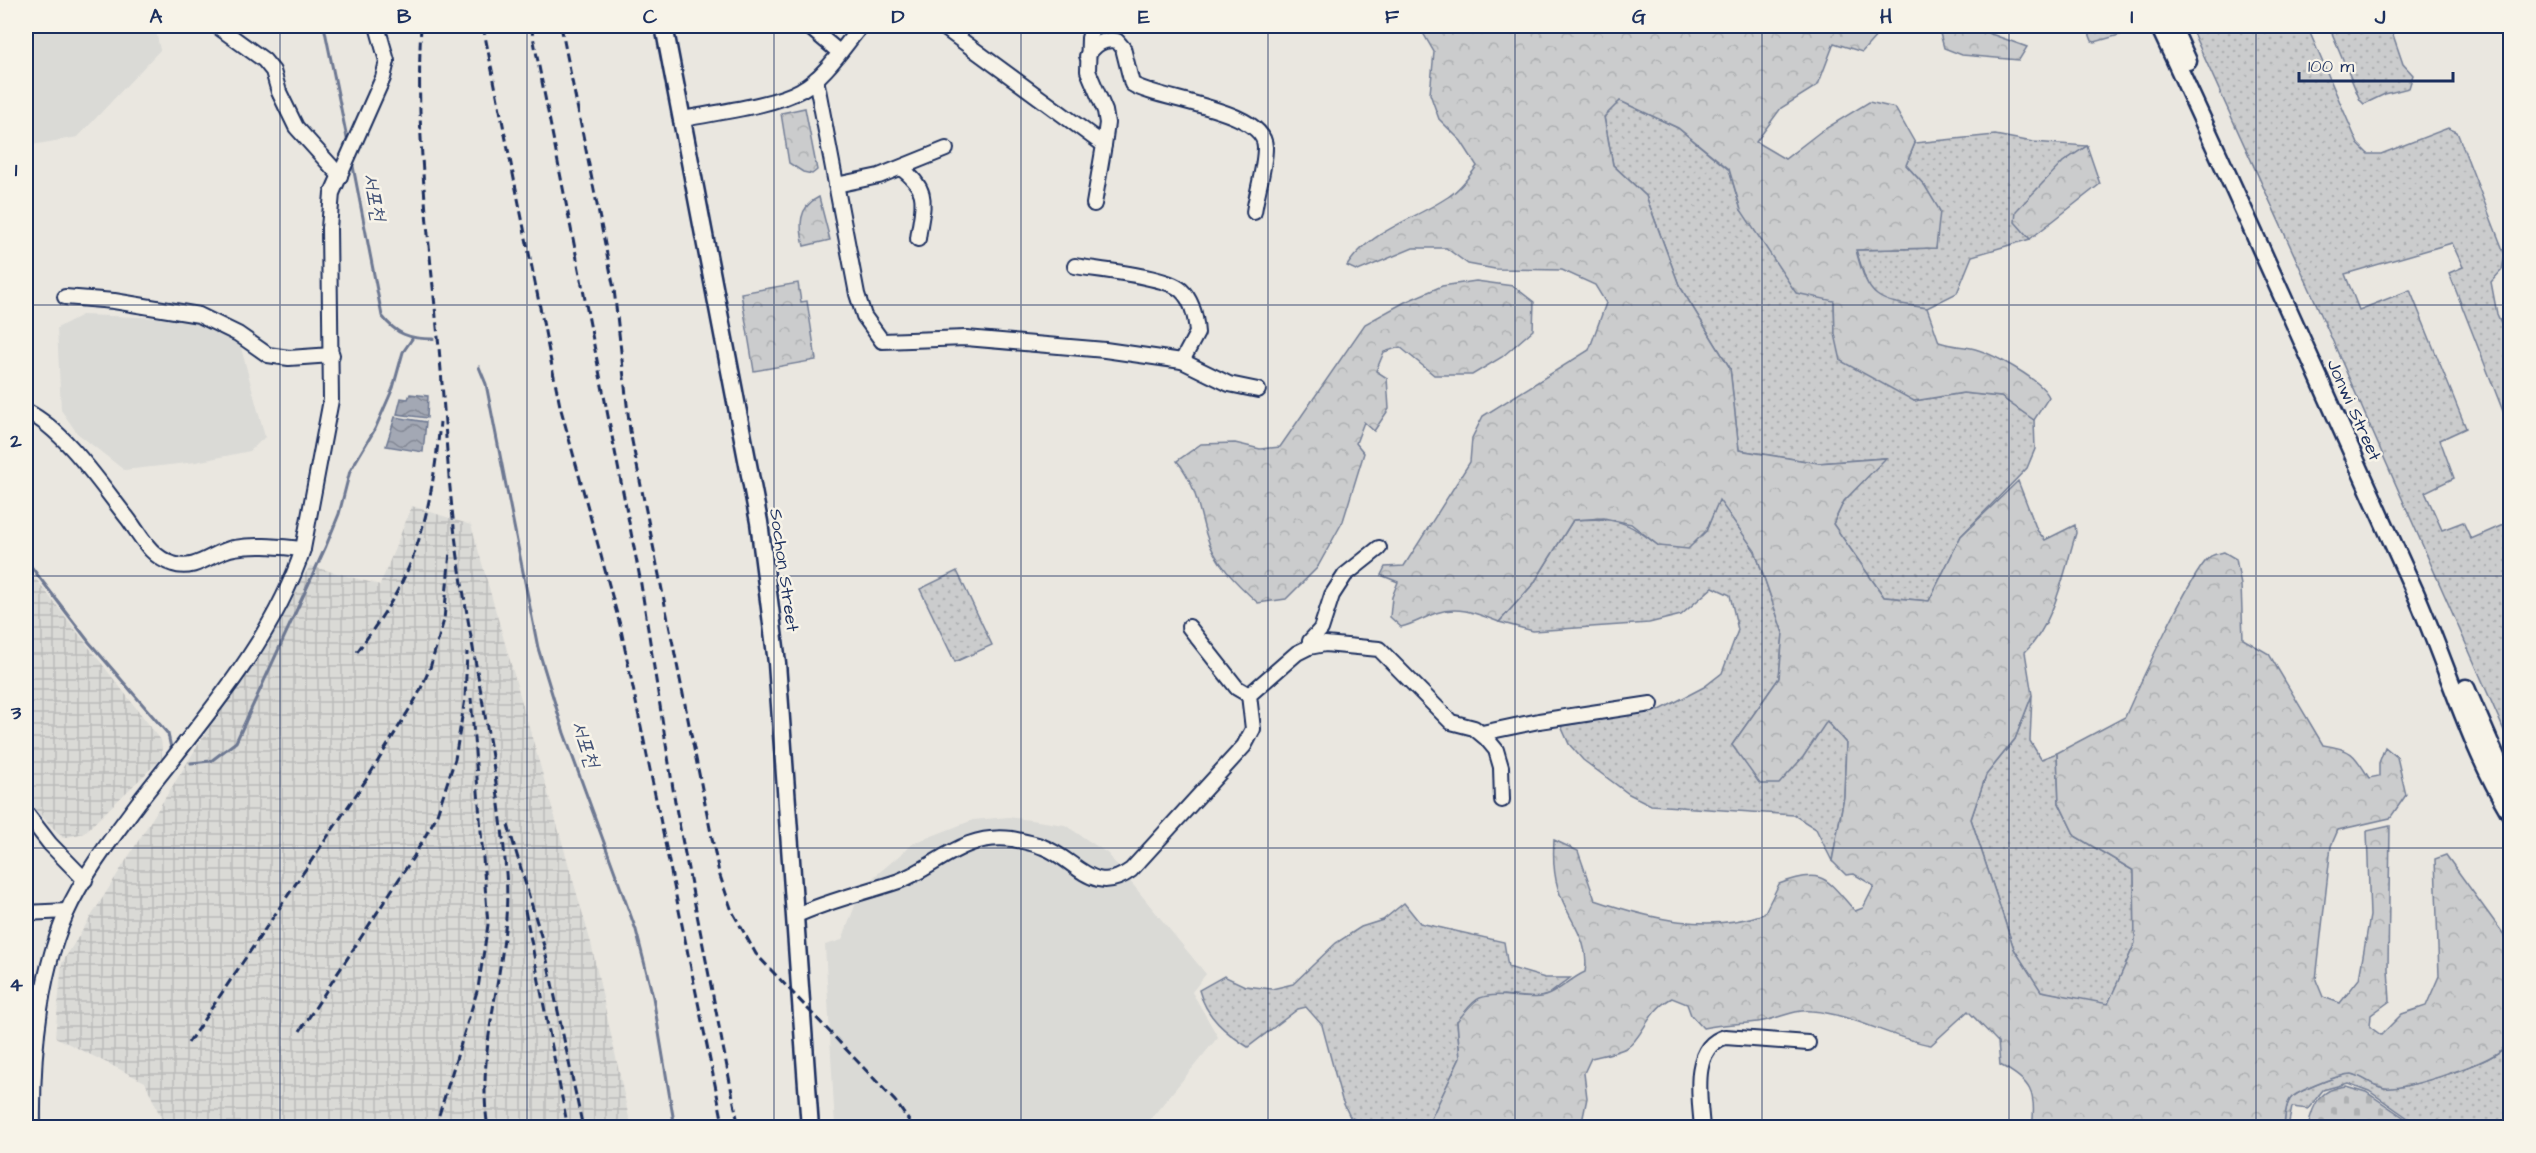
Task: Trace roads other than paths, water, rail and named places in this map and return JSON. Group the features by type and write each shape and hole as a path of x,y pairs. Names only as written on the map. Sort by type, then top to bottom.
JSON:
{"main road":[{"name":"Sochon Street","path":"664,26 684,119 759,522 777,663 810,1128"},
{"name":"Jonwi Street","path":"2159,26 2252,225 2429,624 2472,732 2511,813"},
{"name":"Jonwi Street","path":"2172,26 2511,789"}],"street":[{"path":"217,26 264,60 273,71 279,92 296,127 341,171"},
{"path":"33,1128 36,1059 42,1003 50,960 67,911 104,848 243,663 272,617 296,570 303,549 331,400 330,228 332,193 383,78 387,61 377,26"},
{"path":"808,26 839,52"},
{"path":"684,119 777,99 801,90 816,79 861,26"},
{"path":"942,26 1104,145"},
{"path":"1092,26 1087,56 1088,70 1107,123 1094,204"},
{"path":"1087,56 1094,46 1101,42 1117,41 1124,48 1132,84 1242,120 1258,131 1265,146 1254,212"},
{"path":"816,79 857,294 864,316 882,341 966,338 1105,350 1182,361 1229,384 1258,390"},
{"path":"836,185 879,176 946,149"},
{"path":"901,168 914,178 922,189 923,213 918,239"},
{"path":"1075,266 1163,281 1180,288 1190,301 1197,333 1182,361"},
{"path":"64,297 114,301 199,315 238,334 268,356 289,358 332,355"},
{"path":"26,411 42,419 68,446 153,554 175,565 200,563 232,548 267,545 303,549"},
{"path":"1309,647 1310,641 1321,629 1332,595 1345,575 1379,548"},
{"path":"1189,627 1237,688 1249,695"},
{"path":"1249,695 1297,653 1309,647 1325,644 1379,650 1451,722 1482,733 1496,750 1501,767 1502,800"},
{"path":"795,916 825,902 902,880 954,849 982,841 1011,839 1044,847 1086,875 1107,881 1118,880 1131,870 1248,741 1253,729 1249,695"},
{"path":"1482,733 1539,721 1651,704"},
{"path":"26,813 50,844 86,880"},
{"path":"26,913 67,911"},
{"path":"1702,1128 1700,1087 1702,1062 1706,1052 1716,1040 1725,1037 1808,1043"}],"water":[{"path":"410,394 428,396 427,418 397,414 401,398 408,399"},
{"path":"395,417 426,422 423,452 386,446"}],"waterway":[{"name":"서포천","path":"324,26 348,143"},
{"name":"서포천","path":"352,161 382,316 392,327 404,334 433,339"},
{"path":"191,763 211,761 236,742 326,546 339,514 350,471 375,429 393,388 403,352 412,339"},
{"name":"서포천","path":"479,367 486,384 538,648 564,733 636,930 653,997 675,1128"},
{"path":"26,560 89,642 168,734 171,748"}],"railway":[{"path":"421,26 421,147 453,515 466,608 498,797 506,873 507,905 504,937 486,1064 485,1096 488,1128"},
{"path":"483,26 560,406 620,625 724,1128"},
{"path":"531,26 640,578 676,808 739,1128"},
{"path":"561,26 614,289 630,431 719,873 732,911 756,954 895,1101 914,1128"},
{"path":"357,652 395,595 417,547 432,485 440,422"},
{"path":"188,1043 370,774 418,695 430,668 444,620 450,551"},
{"path":"300,1031 414,856 436,817 455,759 465,699 467,652"},
{"path":"435,1128 478,988 488,925 471,698"},
{"path":"508,825 544,946 583,1128"},
{"path":"525,910 568,1128"}]}
